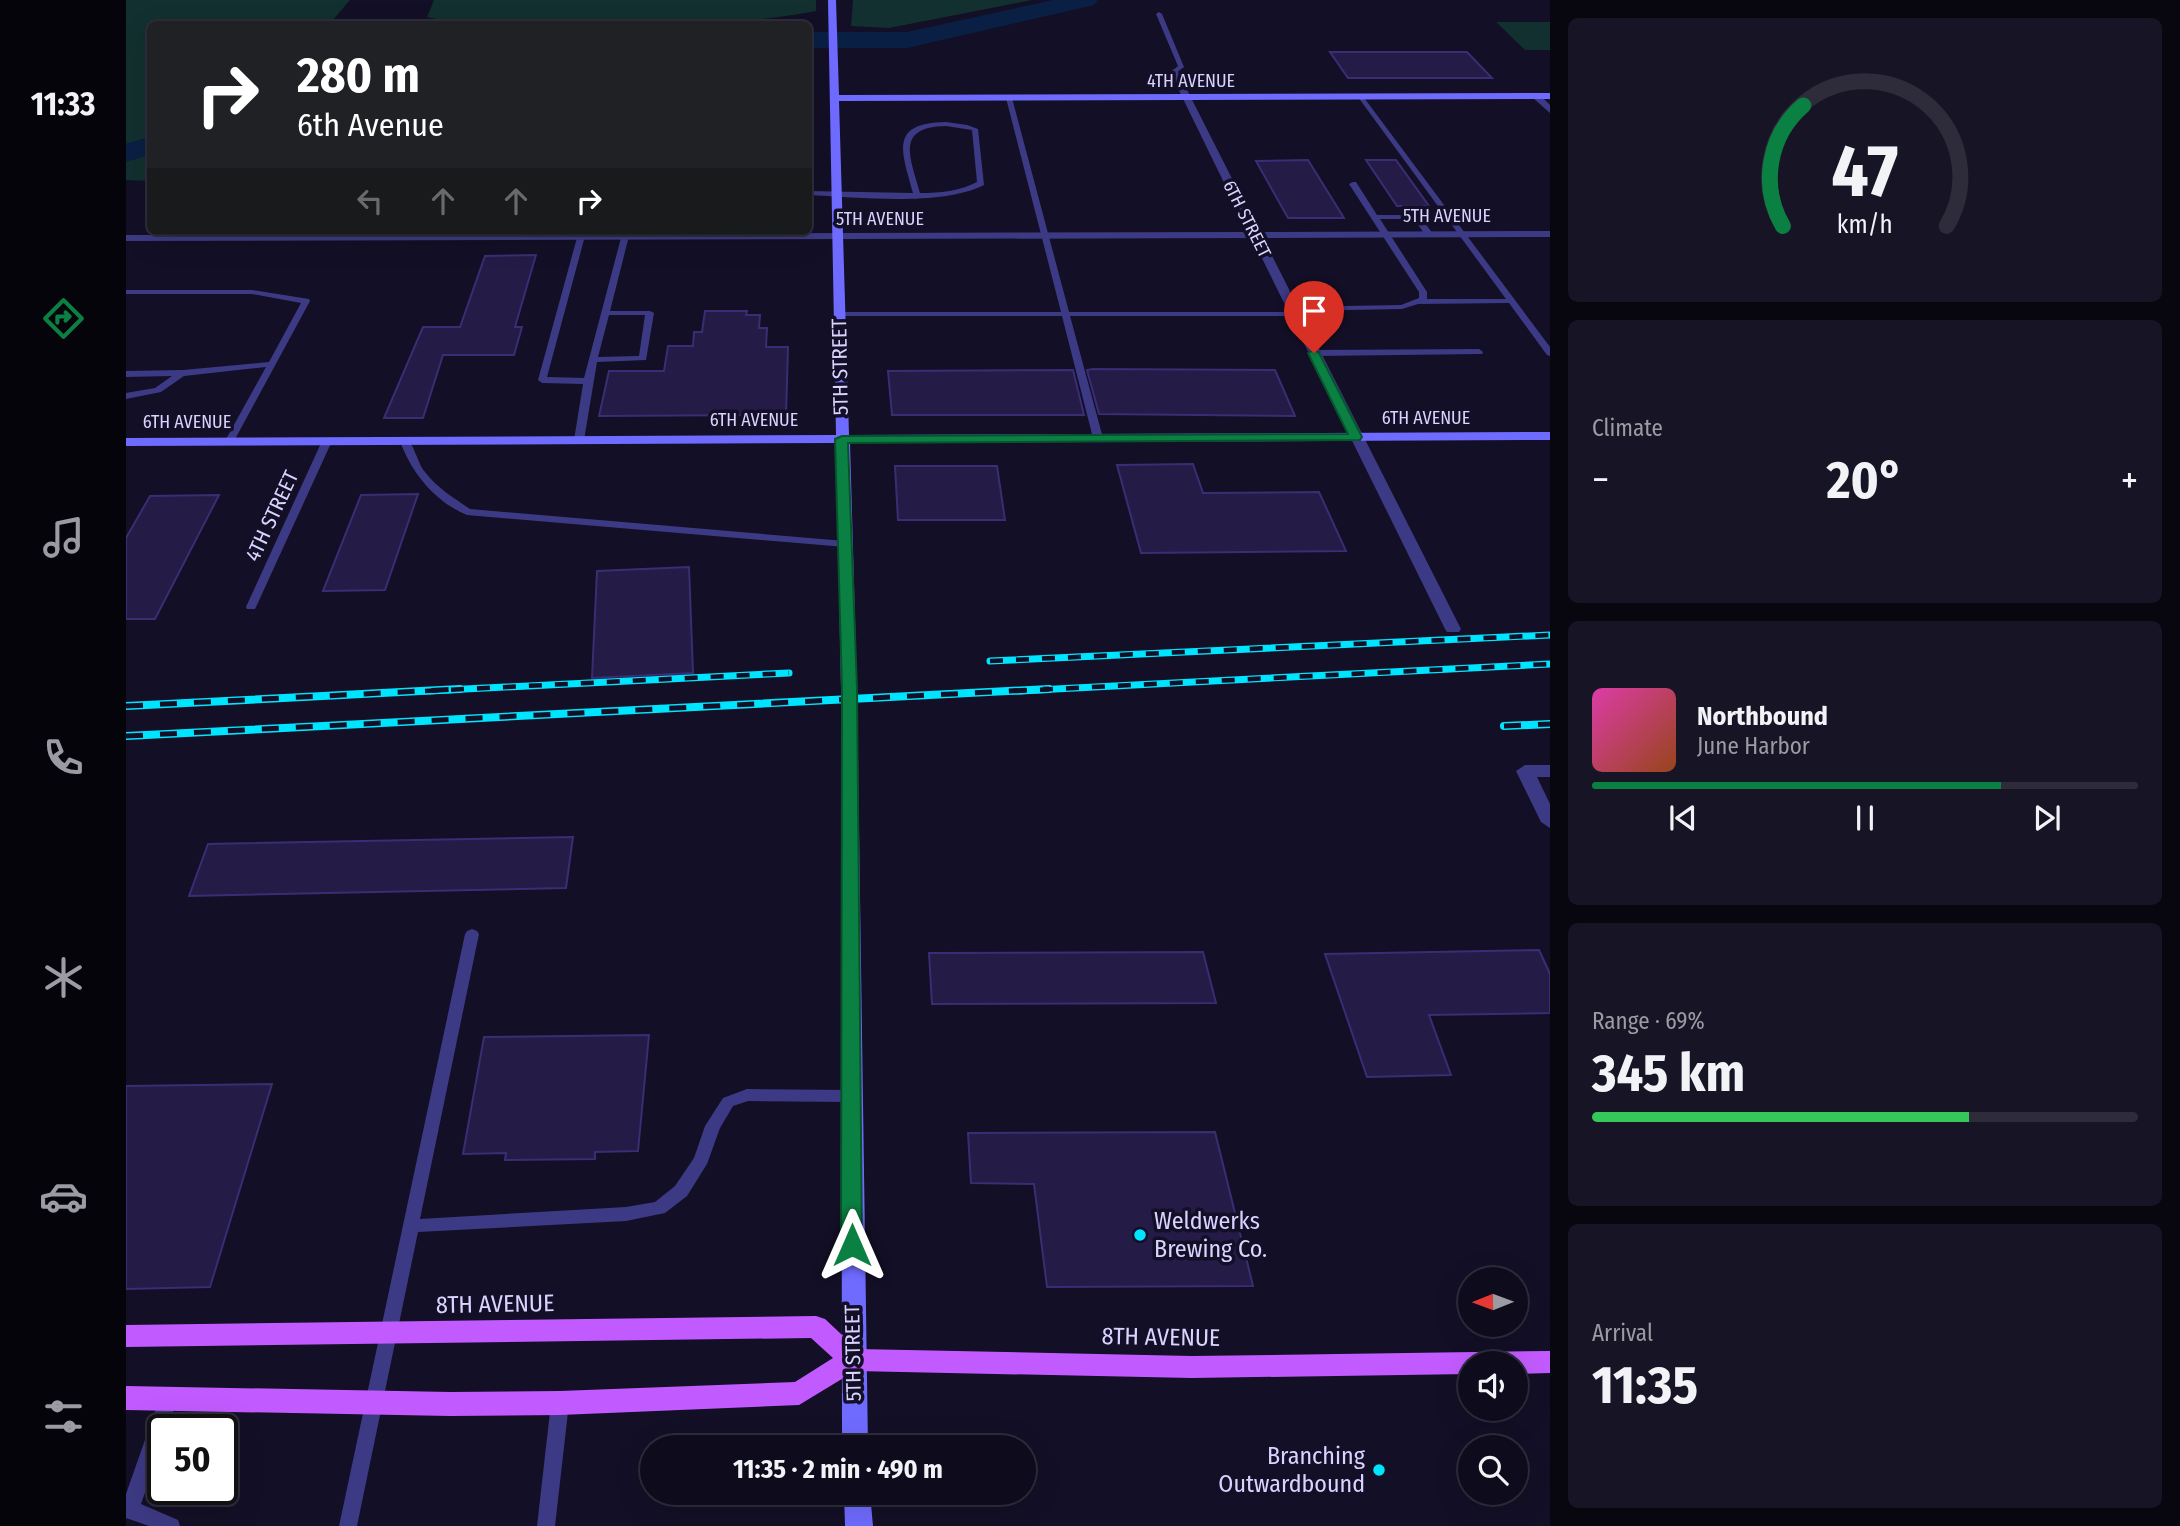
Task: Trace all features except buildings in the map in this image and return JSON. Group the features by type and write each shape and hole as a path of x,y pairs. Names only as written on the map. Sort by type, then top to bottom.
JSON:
{"main road":[{"name":"5TH STREET","path":"832,0 849,689 855,1435"},
{"name":"4TH AVENUE","path":"833,98 1550,96"},
{"name":"6TH AVENUE","path":"126,442 1550,436"},
{"name":"8TH AVENUE","path":"126,1336 816,1327 852,1360 1192,1367 1458,1363"},
{"path":"126,1398 376,1400 450,1404 560,1403 799,1393 852,1360"},
{"name":"8TH AVENUE","path":"1528,1362 1550,1362"},
{"path":"858,1505 859,1526"}],"street":[{"name":"6TH STREET","path":"1174,72 1453,629"},
{"path":"1536,96 1550,110"},
{"name":"5TH AVENUE","path":"126,238 1550,234"},
{"path":"1550,771 1525,771 1550,822"}],"lane":[{"path":"1159,14 1181,67 1174,72"},
{"path":"1360,96 1550,354"},
{"path":"1009,97 1098,438"},
{"path":"812,193 917,194 968,191 981,183 975,129 934,125 918,128 911,134 906,145 917,194"},
{"path":"1353,184 1423,292 1420,302"},
{"path":"1374,217 1416,217 1429,234"},
{"path":"581,236 542,380 588,381"},
{"path":"579,440 588,381 625,236"},
{"path":"126,292 252,292 306,301 230,442"},
{"path":"839,314 1293,312 1402,307 1420,302 1511,301"},
{"path":"594,360 643,358 650,313 606,313"},
{"path":"1314,353 1479,352"},
{"path":"126,374 183,373 272,364"},
{"path":"126,396 158,390 183,373"},
{"name":"4TH STREET","path":"251,607 327,441"},
{"path":"405,441 412,466 433,488 467,512 845,544"},
{"path":"348,1526 472,934"},
{"path":"411,1226 626,1214 659,1208 681,1191 701,1160 713,1126 728,1102 747,1095 851,1096"},
{"path":"169,1397 128,1509 171,1526"},
{"path":"546,1526 560,1403"}],"green space":[{"path":"126,0 350,0 332,21 147,21 147,138 126,144"},
{"path":"434,0 816,0 816,11 738,21 445,21 427,17"},
{"path":"853,0 1032,0 889,28 851,26"},
{"path":"1496,22 1550,22 1550,50 1525,50"},
{"path":"812,60 814,60 812,183"},
{"path":"147,155 147,181 126,180 126,160"}],"waterway":[{"path":"812,40 907,40 1086,0"},
{"path":"126,153 147,147"}],"railway":[{"path":"990,661 1550,635"},
{"path":"1014,691 1550,664"},
{"path":"425,691 789,673"},
{"path":"126,706 460,689"},
{"path":"126,736 1049,689"},
{"path":"1504,726 1550,724"}],"place":[{"name":"Weldwerks Brewing Co.","path":"1140,1235"},
{"name":"Branching Outwardbound","path":"1379,1470"}],"route":[{"path":"852,1245 849,689 842,439 1356,437 1314,353"}]}
